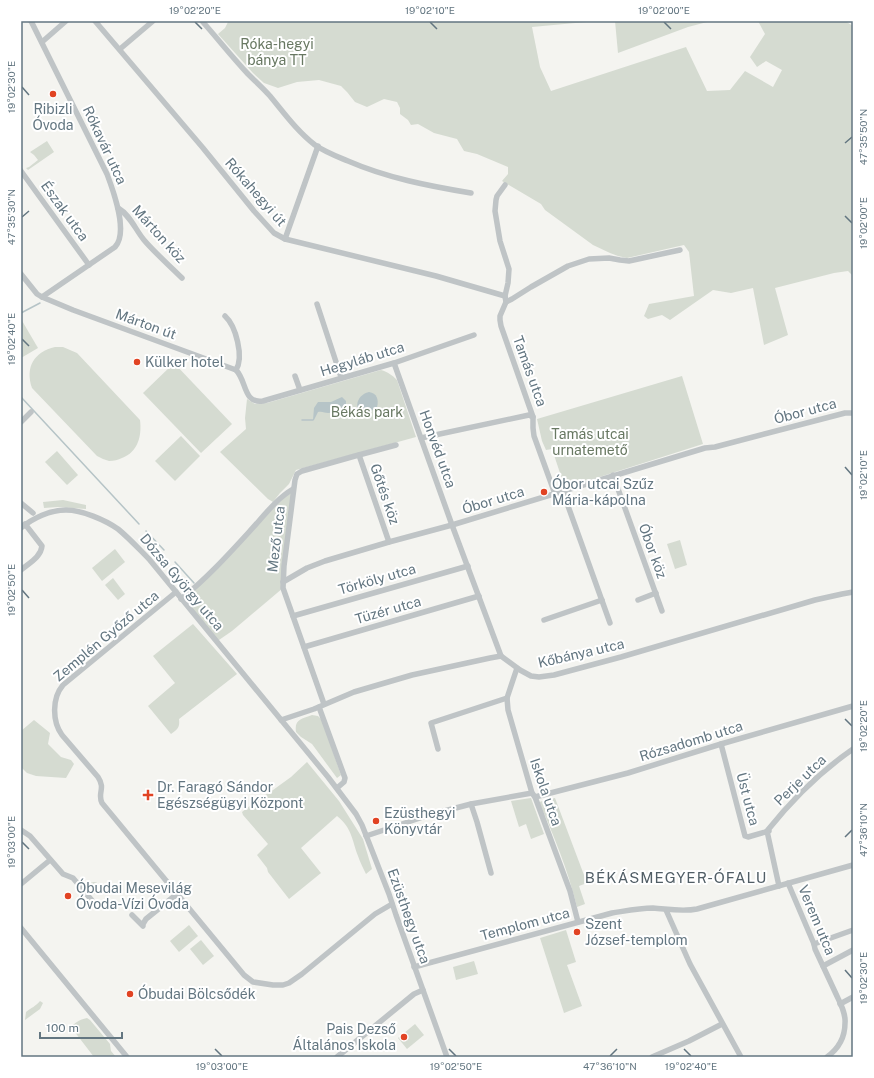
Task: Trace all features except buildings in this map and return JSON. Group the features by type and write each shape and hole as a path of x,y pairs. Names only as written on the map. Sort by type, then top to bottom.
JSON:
{"street":[{"name":"Rókavár utca","path":"31,21 107,174 118,208 120,224 119,241 115,247 42,297"},
{"path":"42,42 66,21"},
{"name":"Rókahegyi út","path":"95,21 274,233 285,239 436,276 505,299"},
{"path":"120,49 153,21"},
{"path":"202,21 248,74 271,97 291,122 318,146 331,154 363,167 400,179 471,193"},
{"path":"285,239 318,146"},
{"name":"Észak utca","path":"21,171 89,265"},
{"name":"Tamás utca","path":"506,185 497,196 495,211 500,241 509,269 508,283 500,320 533,417 534,436 555,494"},
{"name":"Márton köz","path":"118,208 123,211 137,232 149,246 182,278"},
{"path":"505,299 512,299 530,287 568,266 589,259 609,258 629,261 680,250"},
{"name":"Márton út","path":"21,274 37,294 42,297 73,310 236,370"},
{"path":"317,304 341,378"},
{"path":"225,316 233,327 239,352 239,365 236,370"},
{"name":"Hegyláb utca","path":"236,370 243,379 249,396 255,401 263,401 394,363 474,336"},
{"name":"Honvéd utca","path":"394,363 501,656"},
{"path":"295,376 300,390"},
{"path":"21,422 31,412"},
{"name":"Óbor utca","path":"283,582 315,564 452,525 613,475 705,448 715,447 845,412 853,413"},
{"path":"421,438 529,415 533,417"},
{"name":"Mező utca","path":"322,705 304,647 283,588 293,488 297,474 302,471 396,445"},
{"name":"Gőtés köz","path":"359,455 389,542"},
{"name":"Óbor köz","path":"613,475 662,611"},
{"name":"Zemplén Győző utca","path":"182,599 196,588 278,500 293,488"},
{"path":"562,492 610,623"},
{"path":"21,503 34,516"},
{"name":"Dózsa György utca","path":"23,526 34,516 67,510 87,514 107,522 122,533 139,549 182,599 281,720"},
{"path":"21,570 42,550 42,546 23,526"},
{"name":"Törköly utca","path":"293,616 468,566"},
{"name":"Zemplén Győző utca","path":"176,592 60,689 56,701 56,724 59,731 98,777 102,784 100,797 101,801 250,981 273,985 283,985 289,983 376,913 392,904"},
{"name":"Kőbánya utca","path":"501,656 517,668 532,676 540,677 554,675 621,657 815,600 853,592"},
{"path":"638,600 656,593"},
{"name":"Tüzér utca","path":"304,647 479,596"},
{"path":"544,620 602,600"},
{"path":"281,720 354,692 412,675 501,656"},
{"name":"Iskola utca","path":"517,668 507,698 508,710 533,795 570,891 578,922"},
{"path":"438,749 431,723 507,698"},
{"path":"322,705 344,778 344,782 337,788"},
{"name":"Rózsadomb utca","path":"366,836 429,815 471,804 533,795 628,773 721,744 853,706"},
{"name":"Ezüsthegy utca","path":"281,720 337,788 356,814 389,894 447,1057"},
{"name":"Üst utca","path":"721,744 745,836 748,837 768,831"},
{"name":"Perje utca","path":"768,831 787,808 817,778 853,749"},
{"path":"471,804 491,873"},
{"path":"21,830 30,836 63,874 73,878 95,904"},
{"path":"768,831 779,886"},
{"path":"21,884 50,860"},
{"name":"Templom utca","path":"414,966 612,913 632,909 652,908 685,911 696,909 853,865"},
{"name":"Verem utca","path":"788,883 846,1021 843,1036 836,1049 827,1057"},
{"path":"132,915 144,926 143,924 146,919 177,894"},
{"path":"666,910 690,964 740,1057"},
{"path":"21,928 127,1057"},
{"path":"814,944 853,930"},
{"path":"823,966 853,950"},
{"path":"338,1057 414,994 423,990"},
{"path":"840,1004 853,997"},
{"path":"652,1057 689,1041 722,1024"}],"green space":[{"name":"Róka-hegyi bánya TT","path":"227,21 597,21 532,27 540,67 551,91 686,47 707,91 730,90 745,71 773,87 782,70 766,61 757,67 750,57 765,34 758,21 845,21 853,26 853,276 848,271 834,273 775,288 788,335 764,345 753,288 731,293 713,290 670,320 662,315 648,319 644,316 649,304 694,296 689,252 684,245 627,258 610,253 593,245 545,210 541,204 502,181 508,174 508,167 477,154 464,151 457,139 434,133 418,124 411,125 408,120 400,114 400,108 397,102 384,99 367,107 355,102 341,86 319,80 297,82 278,88 264,83 218,34 225,28 228,22"},
{"path":"615,21 711,21 688,27 618,53"},
{"path":"47,141 54,152 28,170 26,168 38,160 30,152"},
{"path":"21,319 38,348 21,358"},
{"path":"55,347 63,347 77,353 140,420 138,443 132,452 113,461 104,460 97,456 32,388 30,373 33,362 42,353"},
{"path":"174,363 232,424 201,453 143,393"},
{"name":"Békás park","path":"381,370 390,374 397,380 416,437 296,470 289,484 273,502 268,499 220,452 246,429 245,418 247,399 255,404 267,403"},
{"name":"Tamás utcai urnatemető","path":"682,376 703,444 565,488 552,449 546,450 542,441 537,419"},
{"path":"181,436 200,456 175,481 155,461"},
{"path":"57,451 78,475 67,485 45,462"},
{"path":"293,489 283,588 232,631 219,640 213,638 182,599"},
{"path":"63,500 86,505 86,509 58,507 44,508 43,502"},
{"path":"680,540 687,565 675,569 667,544"},
{"path":"115,549 125,562 102,581 92,568"},
{"path":"113,578 125,594 118,600 105,585"},
{"path":"193,624 237,674 179,719 178,728 171,734 148,706 175,683 153,656"},
{"path":"312,715 318,716 322,720 341,775 337,778 312,744 296,732 296,724 300,720"},
{"path":"34,720 50,733 48,744 61,757 71,760 74,764 66,778 36,776 27,773 21,767 21,731"},
{"path":"307,762 339,801 363,839 372,869 366,874 349,830 337,816 301,848 321,873 289,899 257,855 268,844 242,812 291,777"},
{"path":"531,798 544,834 531,839 526,824 519,827 511,801"},
{"path":"555,798 587,883 579,886 585,904 577,907 560,853 539,802"},
{"path":"92,882 96,882 100,888 96,894 92,894 88,890 88,886"},
{"path":"189,925 198,936 179,952 170,941"},
{"path":"566,930 576,962 567,965 582,1006 564,1013 540,938"},
{"path":"201,940 214,956 203,965 190,949"},
{"path":"474,961 478,974 456,980 453,967"},
{"path":"40,1001 43,1003 40,1009 25,1020 26,1012"},
{"path":"87,1018 110,1044 111,1051 116,1057 94,1057 74,1031 71,1032 70,1029 75,1023"},
{"path":"415,1024 424,1035 407,1049 398,1038"}],"shaded area":[{"path":"369,392 376,395 378,402 377,407 369,412 359,412 357,405 359,399"},
{"path":"342,397 346,401 346,404 331,413 318,412 313,420 314,408 318,402 331,402"}],"waterway":[{"path":"21,313 40,303"},
{"path":"21,397 139,524"},
{"path":"302,420 313,420"},
{"path":"146,531 164,550"},
{"path":"175,562 194,583"}],"place":[{"name":"Ribizli Óvoda","path":"53,94"},
{"name":"Külker hotel","path":"137,362"},
{"name":"Óbor utcai Szűz Mária-kápolna","path":"544,492"},
{"name":"Dr. Faragó Sándor Egészségügyi Központ","path":"148,795"},
{"name":"Ezüsthegyi Könyvtár","path":"376,821"},
{"name":"Óbudai Mesevilág Óvoda-Vízi Óvoda","path":"68,896"},
{"name":"Szent József-templom","path":"577,932"},
{"name":"Óbudai Bölcsődék","path":"130,994"},
{"name":"Pais Dezső Általános Iskola","path":"404,1037"}],"district":[{"name":"BÉKÁSMEGYER-ÓFALU","path":"676,878"}]}
